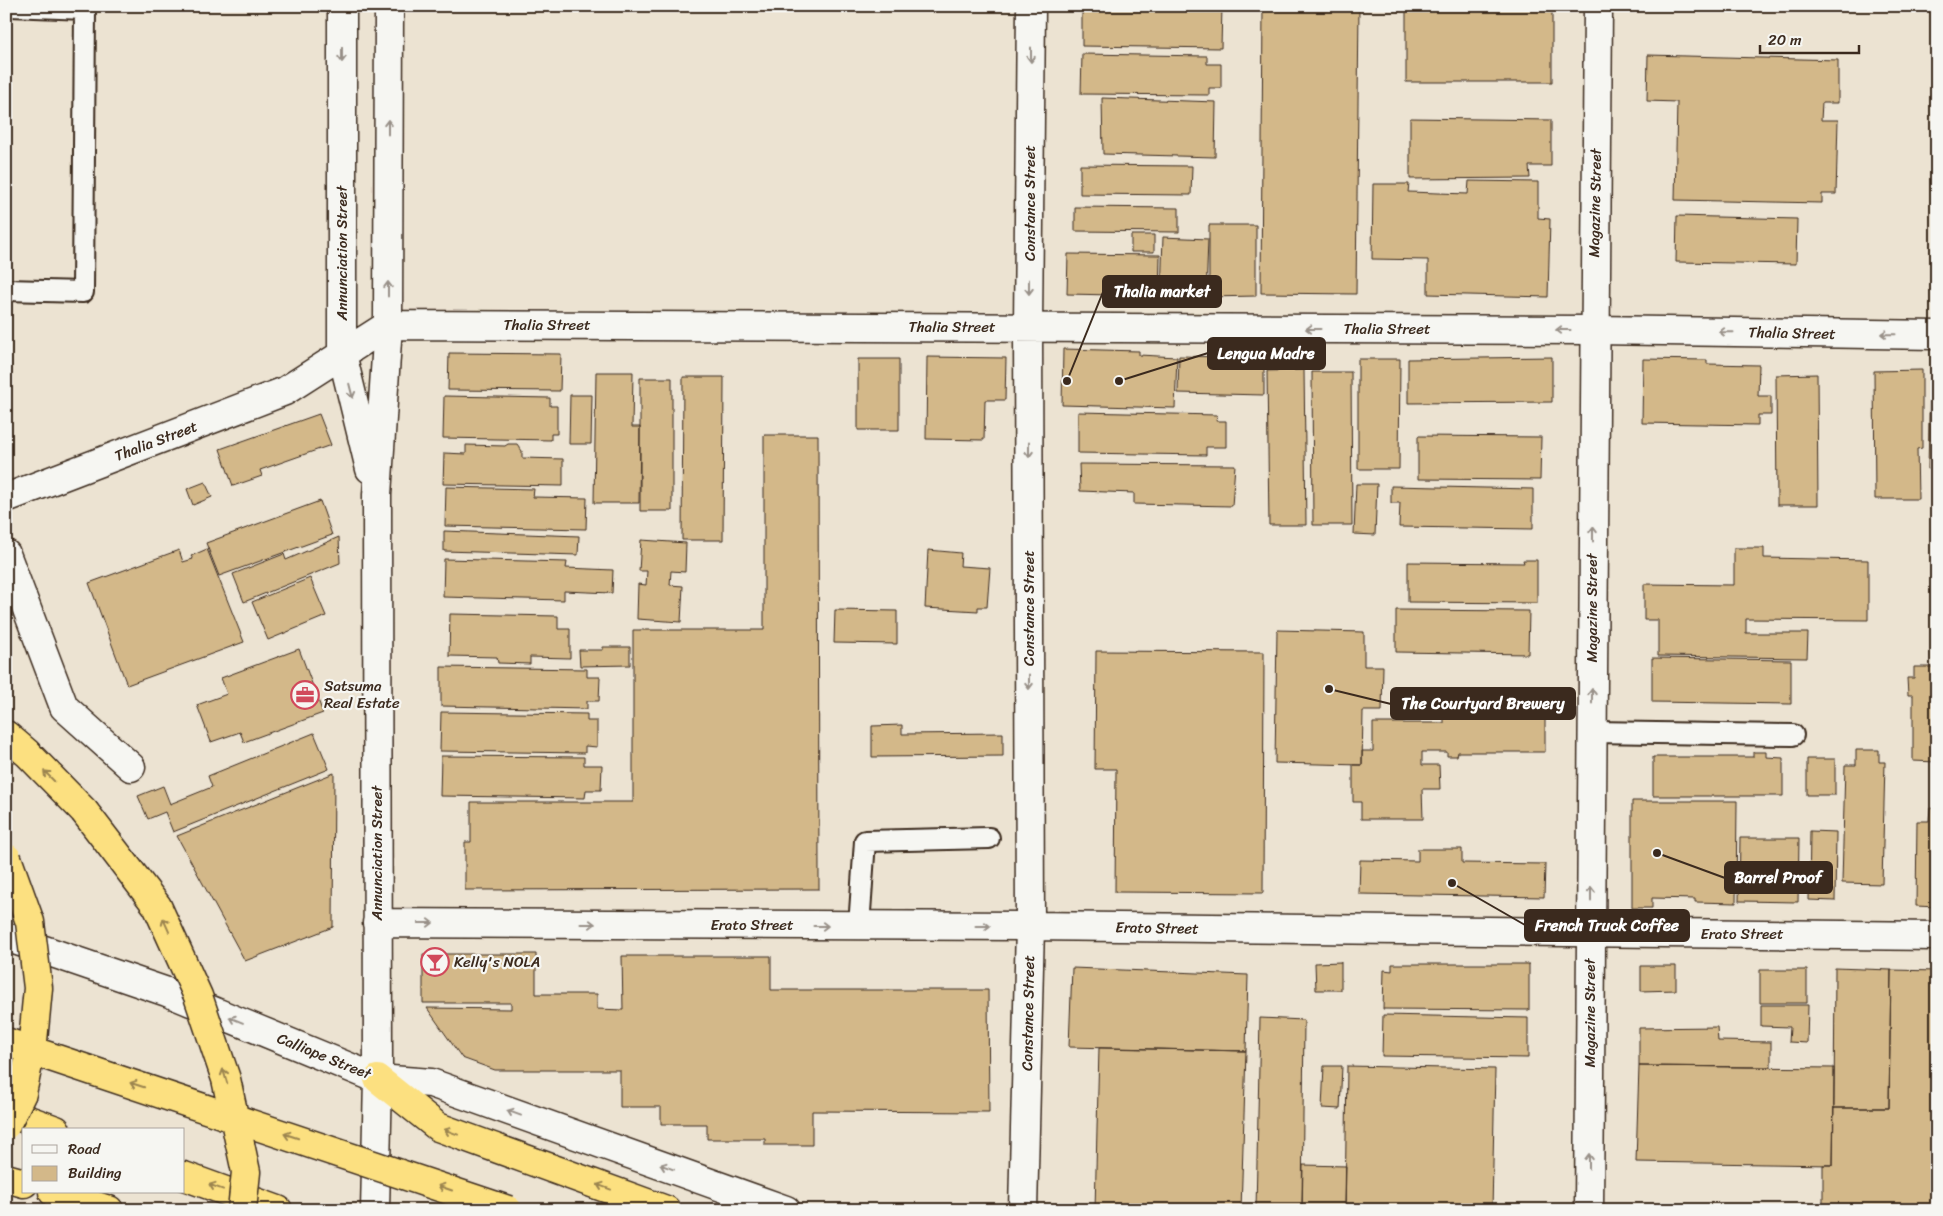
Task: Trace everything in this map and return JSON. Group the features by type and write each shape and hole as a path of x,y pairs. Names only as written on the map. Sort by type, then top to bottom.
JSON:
{"highway":[{"path":"6,735 27,753 84,810 157,906 198,996 226,1079 246,1172 242,1210"},
{"path":"6,857 30,922 38,988 33,1041 28,1067 22,1092 6,1125"},
{"path":"6,1042 508,1210"},
{"path":"378,1079 438,1127 666,1210"},
{"path":"6,1112 50,1128"},
{"path":"185,1176 278,1210"},
{"path":"6,1178 22,1182"},
{"path":"59,1194 109,1210"}],"street":[{"name":"Annunciation Street","path":"342,6 342,354 377,495"},
{"name":"Annunciation Street","path":"375,1210 378,1079 377,495 388,324 388,6"},
{"name":"Constance Street","path":"1023,1210 1030,926 1028,327 1031,6"},
{"name":"Magazine Street","path":"1589,1210 1594,330 1598,6"},
{"name":"Thalia Street","path":"6,498 285,391 388,324 1594,330 1937,335"},
{"path":"6,554 64,707 131,767"},
{"name":"Erato Street","path":"377,923 1030,926 1937,936"},
{"name":"Calliope Street","path":"6,937 167,992 378,1079 431,1083 786,1210"}],"lane":[{"path":"6,290 84,292 84,9 10,6"},
{"path":"1592,732 1793,735"},
{"path":"859,926 865,841 989,838"}],"building":[{"path":"1082,6 1222,6 1221,48 1082,46"},
{"path":"1263,6 1359,6 1356,294 1261,293"},
{"path":"1406,6 1552,6 1552,82 1406,82"},
{"path":"1082,54 1207,56 1207,64 1221,64 1221,88 1209,88 1209,95 1081,94"},
{"path":"1648,55 1838,60 1838,103 1822,103 1821,120 1838,120 1836,194 1822,194 1822,203 1675,200 1677,102 1647,101"},
{"path":"1102,98 1216,102 1215,157 1103,154"},
{"path":"1410,118 1551,120 1551,166 1529,166 1530,178 1410,179"},
{"path":"1080,165 1192,166 1191,195 1080,194"},
{"path":"1469,181 1538,182 1538,218 1550,219 1548,297 1428,294 1428,260 1372,259 1373,184 1409,184 1408,192 1468,194"},
{"path":"1075,207 1179,208 1179,232 1075,231"},
{"path":"1677,216 1797,219 1796,264 1676,262"},
{"path":"1209,225 1256,225 1256,296 1209,297"},
{"path":"1131,235 1154,235 1154,252 1131,252"},
{"path":"1163,237 1208,239 1206,296 1161,295"},
{"path":"1068,254 1160,255 1159,296 1067,294"},
{"path":"1063,349 1139,351 1139,355 1177,357 1175,408 1062,405"},
{"path":"449,353 561,354 560,391 448,390"},
{"path":"1179,356 1264,358 1264,395 1178,393"},
{"path":"927,357 1006,358 1005,400 985,400 984,440 926,439"},
{"path":"1552,357 1552,402 1408,403 1408,359"},
{"path":"858,359 899,359 899,430 858,430"},
{"path":"1358,359 1400,359 1399,469 1358,469"},
{"path":"1643,359 1707,360 1707,364 1759,365 1758,396 1771,396 1771,415 1758,415 1758,425 1642,423"},
{"path":"1304,370 1306,525 1269,525 1267,371"},
{"path":"1922,370 1922,448 1917,449 1918,499 1875,499 1874,371"},
{"path":"596,372 633,372 632,427 640,427 639,503 594,503"},
{"path":"1312,372 1351,372 1352,525 1313,525"},
{"path":"1817,374 1818,505 1777,505 1776,375"},
{"path":"1930,376 1937,376 1937,469 1928,469"},
{"path":"683,377 724,377 723,540 682,540"},
{"path":"640,378 672,378 672,511 640,511"},
{"path":"570,395 592,395 591,444 569,444"},
{"path":"444,396 550,398 550,406 557,406 557,434 551,434 551,440 443,438"},
{"path":"1078,412 1217,415 1216,421 1226,421 1226,447 1206,447 1206,455 1078,453"},
{"path":"319,414 331,445 260,470 262,476 233,486 220,449"},
{"path":"764,435 818,435 819,889 465,890 465,842 471,842 471,802 633,802 633,630 764,630"},
{"path":"1418,436 1541,437 1540,480 1418,479"},
{"path":"517,444 522,451 522,458 563,459 563,486 443,484 444,453 466,454 466,445 505,446"},
{"path":"1079,464 1235,465 1232,506 1134,504 1134,493 1080,491"},
{"path":"205,482 212,497 193,505 187,489"},
{"path":"1356,484 1377,484 1375,535 1354,534"},
{"path":"1391,486 1533,489 1533,529 1399,527 1400,503 1391,503"},
{"path":"446,487 534,489 533,497 587,498 586,529 445,526"},
{"path":"320,501 332,535 219,576 206,543"},
{"path":"444,531 579,536 578,555 444,551"},
{"path":"339,537 340,563 244,602 233,574 284,554 286,560"},
{"path":"641,540 686,543 685,572 671,571 670,585 683,586 681,622 637,619 638,584 646,585 647,571 639,571"},
{"path":"1734,548 1764,548 1764,558 1868,560 1868,620 1746,619 1746,633 1808,633 1807,658 1658,656 1658,620 1644,620 1644,584 1734,585"},
{"path":"207,549 244,642 127,685 89,583 179,550 183,562 193,559 191,556"},
{"path":"928,550 961,553 960,566 990,568 987,607 978,607 978,611 925,608"},
{"path":"444,559 567,562 566,568 613,570 612,593 564,591 564,600 443,597"},
{"path":"1523,560 1537,560 1537,603 1408,602 1408,562 1524,563"},
{"path":"310,578 326,616 268,640 252,602"},
{"path":"835,610 897,611 897,644 834,643"},
{"path":"1396,610 1529,611 1528,654 1396,652"},
{"path":"450,614 558,616 558,629 570,629 570,658 530,657 530,664 498,663 497,657 449,656"},
{"path":"1277,630 1364,632 1364,666 1383,666 1382,711 1363,711 1362,765 1275,763"},
{"path":"603,647 630,647 630,665 580,666 579,650 603,650"},
{"path":"299,649 323,713 244,742 240,732 211,742 197,705 227,694 221,678"},
{"path":"1096,651 1264,652 1263,893 1115,892 1116,769 1095,769"},
{"path":"1652,658 1791,660 1791,704 1652,702"},
{"path":"441,667 587,669 587,677 600,677 599,701 587,701 587,709 441,706"},
{"path":"1914,667 1937,667 1937,762 1913,761 1913,695 1908,695 1907,678 1914,678"},
{"path":"441,712 587,714 587,721 597,721 597,747 585,746 585,753 440,751"},
{"path":"1444,713 1545,713 1545,752 1458,752 1457,756 1447,756 1447,752 1422,752 1422,765 1439,765 1440,789 1422,789 1423,819 1361,819 1361,802 1353,802 1353,765 1362,765 1362,751 1373,751 1373,723 1444,723"},
{"path":"902,725 902,734 1003,733 1003,756 872,757 872,726"},
{"path":"314,733 329,769 173,832 165,812 148,819 138,796 163,786 170,804 212,787 208,776"},
{"path":"1856,750 1879,750 1879,762 1885,762 1882,884 1842,883 1845,765 1856,765"},
{"path":"1753,752 1766,752 1766,757 1783,758 1783,796 1653,796 1653,757 1753,757"},
{"path":"441,756 584,757 584,765 602,765 601,790 586,790 585,798 440,796"},
{"path":"1807,759 1835,759 1835,795 1807,795"},
{"path":"334,773 333,927 245,961 177,836"},
{"path":"1632,801 1737,801 1736,903 1695,902 1695,899 1652,898 1652,908 1632,908"},
{"path":"1930,808 1937,809 1937,907 1916,906 1917,821 1929,821"},
{"path":"1810,831 1836,832 1835,901 1809,900"},
{"path":"1740,838 1799,838 1798,902 1739,901"},
{"path":"1418,849 1462,849 1462,863 1545,864 1544,897 1359,894 1360,860 1418,861"},
{"path":"423,954 536,954 536,994 597,994 597,1009 623,1010 622,956 771,956 771,990 988,990 989,1112 812,1111 812,1145 765,1145 765,1139 707,1139 707,1124 661,1124 661,1107 620,1107 620,1070 495,1070 462,1058 427,1008 511,1009 511,1003 423,1003"},
{"path":"1341,962 1341,990 1316,990 1315,963"},
{"path":"1392,964 1529,964 1529,1010 1383,1009 1384,970 1392,971"},
{"path":"1641,966 1676,966 1676,990 1641,991"},
{"path":"1072,968 1248,975 1246,1051 1069,1047"},
{"path":"1835,968 1891,970 1889,1108 1834,1108"},
{"path":"1760,970 1807,970 1807,1003 1760,1003"},
{"path":"1891,970 1937,971 1937,1210 1823,1210 1823,1165 1833,1165 1834,1108 1889,1108"},
{"path":"1761,1005 1808,1005 1807,1043 1789,1042 1790,1027 1761,1026"},
{"path":"1383,1015 1528,1018 1528,1058 1382,1056"},
{"path":"1260,1018 1304,1020 1302,1210 1256,1210"},
{"path":"1717,1027 1718,1041 1771,1042 1771,1067 1639,1066 1639,1028"},
{"path":"1099,1048 1246,1051 1241,1210 1095,1210"},
{"path":"1324,1066 1342,1066 1340,1109 1322,1108"},
{"path":"1347,1066 1495,1069 1492,1210 1345,1210"},
{"path":"1639,1066 1834,1068 1833,1165 1636,1162"},
{"path":"1303,1165 1346,1166 1345,1210 1302,1210"}],"place":[{"name":"Thalia market","path":"1067,381"},
{"name":"Lengua Madre","path":"1119,381"},
{"name":"The Courtyard Brewery","path":"1329,689"},
{"name":"Satsuma Real Estate","path":"305,695"},
{"name":"Barrel Proof","path":"1657,853"},
{"name":"French Truck Coffee","path":"1452,883"},
{"name":"Kelly's NOLA","path":"435,962"}]}
